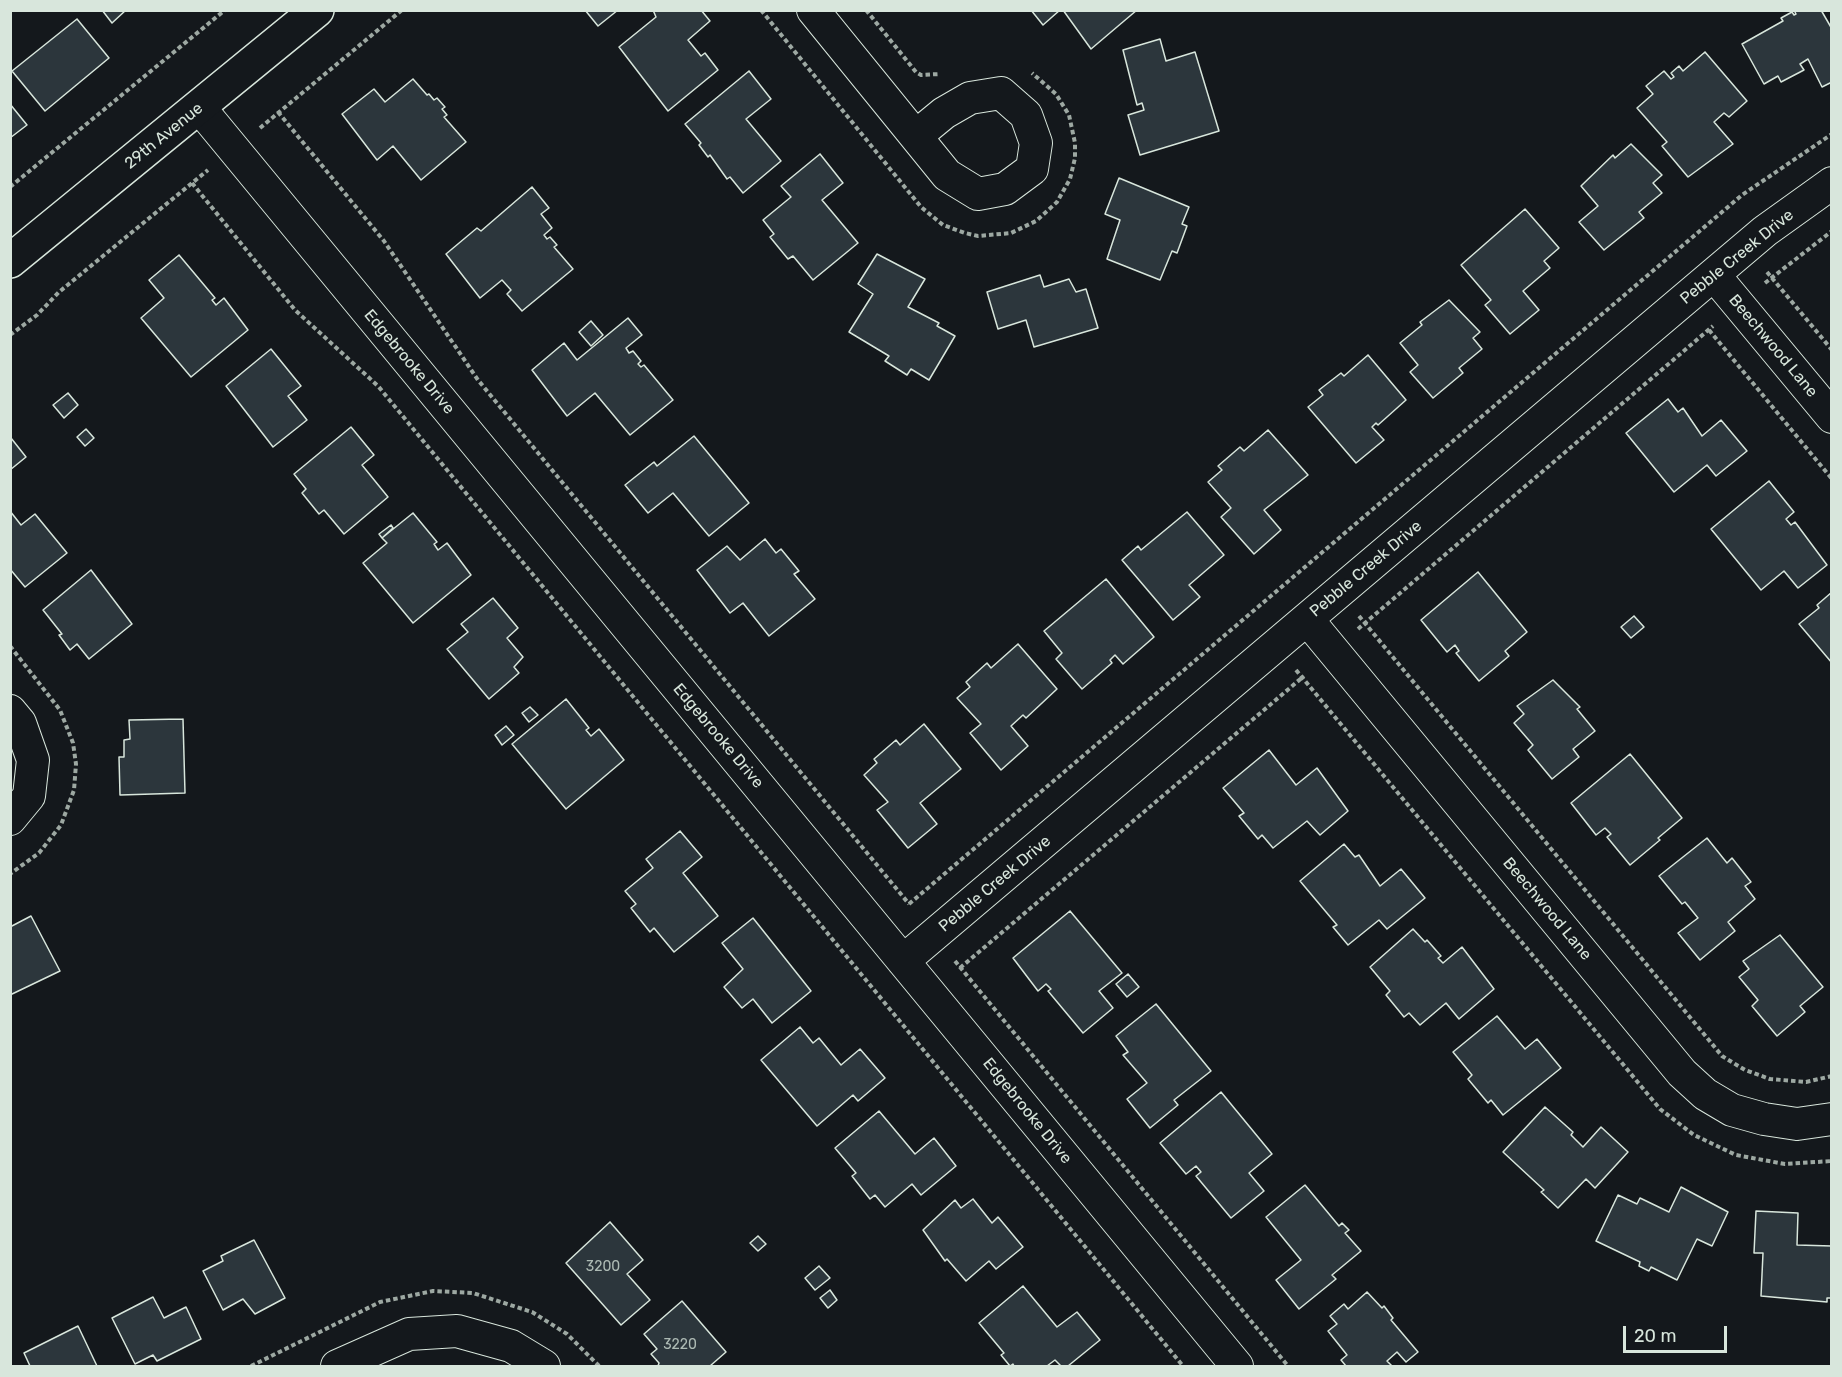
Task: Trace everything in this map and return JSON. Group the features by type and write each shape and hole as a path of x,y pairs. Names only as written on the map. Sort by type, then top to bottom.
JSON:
{"street":[{"name":"29th Avenue","path":"10,261 317,10"},
{"path":"813,10 916,136"},
{"name":"Edgebrooke Drive","path":"199,107 1237,1366"},
{"name":"Pebble Creek Drive","path":"903,961 1765,231 1832,183"},
{"name":"Beechwood Lane","path":"1714,275 1832,417"},
{"name":"Beechwood Lane","path":"1306,619 1682,1073 1705,1094 1742,1113 1797,1124 1832,1119"},
{"path":"10,711 20,723 33,760 29,796 10,819"},
{"path":"337,1366 409,1335 457,1331 511,1346 544,1366"}],"path":[{"path":"10,187 225,10"},
{"path":"257,131 402,10"},
{"path":"278,112 384,241 478,380 916,913"},
{"path":"909,904 1742,195 1832,134"},
{"path":"10,334 37,315 59,292 211,167"},
{"path":"192,183 295,310 378,386 1183,1366"},
{"path":"1762,286 1832,231"},
{"path":"1763,267 1832,350"},
{"path":"1355,632 1719,322"},
{"path":"1709,330 1832,479"},
{"path":"1357,613 1722,1056 1745,1070 1770,1079 1806,1082 1832,1076"},
{"path":"956,972 1308,672"},
{"path":"952,958 1288,1366"}],"building":[{"path":"102,10 126,10 112,23"},
{"path":"585,10 618,10 598,26"},
{"path":"653,10 701,10 710,21 688,40 701,56 705,53 718,70 668,111 619,47 656,17"},
{"path":"1031,10 1060,10 1043,25"},
{"path":"1063,10 1137,10 1091,49"},
{"path":"1794,10 1821,10 1832,29 1832,82 1822,87 1808,59 1800,64 1804,70 1781,82 1778,76 1764,84 1742,44 1783,21 1781,18 1792,12 1796,14"},
{"path":"77,19 109,58 45,111 12,71"},
{"path":"1160,39 1166,61 1195,52 1219,131 1140,155 1128,115 1144,110 1142,103 1137,105 1123,50"},
{"path":"1705,52 1747,101 1729,117 1724,113 1714,122 1733,144 1688,177 1662,146 1667,142 1637,108 1653,94 1646,86 1664,71 1671,79 1674,77 1671,73 1679,66 1683,71"},
{"path":"749,71 771,99 746,119 781,161 743,193 730,177 727,179 710,155 708,157 699,145 701,143 685,124"},
{"path":"413,79 427,95 429,94 434,100 437,98 445,107 442,109 447,115 444,117 466,142 421,180 393,146 377,160 342,114 374,89 385,102"},
{"path":"10,104 27,125 10,138"},
{"path":"1631,144 1662,175 1653,183 1662,193 1639,212 1644,218 1604,250 1579,222 1598,206 1581,186 1613,155 1615,158"},
{"path":"820,154 843,183 822,200 858,243 813,280 793,256 788,259 770,237 774,234 763,220 791,197 781,186"},
{"path":"1119,178 1189,207 1182,224 1187,226 1177,253 1172,251 1160,280 1107,259 1120,220 1105,214"},
{"path":"532,187 549,208 541,214 552,228 544,235 547,239 550,237 557,245 554,247 573,269 522,311 507,294 511,290 502,280 480,298 446,254 477,228 481,231"},
{"path":"1525,209 1559,248 1544,261 1550,268 1523,291 1539,310 1510,334 1485,305 1491,300 1461,265"},
{"path":"877,254 925,279 908,307 939,323 937,326 955,336 929,380 911,369 907,375 885,361 889,356 849,332 873,294 858,284"},
{"path":"179,255 215,298 212,300 216,305 224,298 248,330 191,377 141,318 164,298 149,280"},
{"path":"1040,275 1044,287 1069,279 1076,292 1086,289 1098,328 1034,347 1026,320 998,329 987,292"},
{"path":"1449,300 1480,332 1473,338 1482,349 1459,368 1463,373 1433,398 1410,372 1418,365 1400,343 1422,325 1420,322"},
{"path":"628,318 642,335 626,348 629,353 633,351 641,361 638,364 641,367 644,365 673,400 630,435 595,393 567,416 532,370 564,343 577,360"},
{"path":"591,321 603,335 591,346 579,332"},
{"path":"271,349 301,386 288,396 307,420 273,447 226,386"},
{"path":"1368,355 1406,400 1378,425 1376,423 1372,427 1384,440 1356,463 1308,407 1323,395 1319,390 1341,373 1344,376"},
{"path":"68,393 78,405 64,418 53,405"},
{"path":"1668,399 1678,412 1683,408 1702,436 1721,420 1747,451 1716,476 1707,465 1674,492 1626,433"},
{"path":"351,427 374,455 362,465 388,497 344,534 324,510 319,514 302,493 306,489 294,474"},
{"path":"86,429 94,438 85,446 77,437"},
{"path":"1268,430 1308,475 1264,510 1281,530 1254,554 1221,517 1231,508 1208,482 1222,470 1218,466 1240,447 1244,451"},
{"path":"694,436 749,503 709,536 673,493 648,513 625,485 654,462 657,466"},
{"path":"10,439 26,457 10,470"},
{"path":"1769,481 1794,512 1786,519 1791,525 1795,522 1827,565 1798,588 1784,571 1761,590 1711,529"},
{"path":"10,511 21,525 35,514 67,553 25,587 10,569"},
{"path":"1187,512 1224,555 1189,585 1200,597 1173,620 1122,560 1138,546 1141,550"},
{"path":"413,513 437,542 434,544 438,550 447,543 471,575 413,623 363,563 387,543 382,538"},
{"path":"391,525 393,528 382,538 379,534"},
{"path":"765,539 776,553 781,549 799,571 794,574 815,599 769,636 743,603 730,613 697,570 727,546 740,560"},
{"path":"91,570 132,624 89,659 77,644 70,650 59,635 62,634 43,610"},
{"path":"1478,572 1527,632 1505,651 1509,656 1479,681 1456,653 1459,651 1455,645 1447,652 1421,620"},
{"path":"1106,579 1154,637 1123,664 1115,655 1110,660 1112,663 1082,689 1056,659 1062,653 1044,631"},
{"path":"1832,592 1832,663 1799,624 1819,608 1817,605"},
{"path":"493,598 518,628 507,638 523,657 514,667 519,673 489,699 447,649 468,632 461,624"},
{"path":"1634,616 1644,627 1631,638 1621,627"},
{"path":"1018,644 1057,689 1026,718 1023,715 1011,726 1028,746 1001,770 970,733 981,724 957,698 970,687 966,682 987,663 991,668"},
{"path":"1553,680 1580,707 1577,709 1595,731 1573,749 1579,757 1552,779 1528,750 1533,745 1514,723 1524,714 1517,706"},
{"path":"566,699 589,728 586,730 591,736 599,729 624,760 566,809 512,744"},
{"path":"530,707 538,715 529,722 522,713"},
{"path":"183,719 185,793 120,795 119,757 124,757 124,740 130,739 129,720"},
{"path":"924,724 961,769 920,803 937,824 908,848 877,810 888,802 864,775 877,763 874,759 896,740 900,745"},
{"path":"506,726 514,735 502,745 495,735"},
{"path":"1269,750 1296,785 1317,768 1348,811 1320,835 1307,821 1273,848 1262,835 1258,839 1239,816 1244,813 1223,788"},
{"path":"1630,754 1682,818 1630,865 1607,837 1611,834 1605,828 1596,835 1571,803"},
{"path":"680,831 702,857 683,873 718,916 674,952 654,928 650,932 631,908 636,904 625,891 653,868 646,859"},
{"path":"1707,838 1727,863 1732,858 1751,882 1745,886 1755,899 1728,922 1735,931 1700,960 1678,933 1698,918 1685,902 1682,904 1659,876"},
{"path":"1344,844 1355,857 1359,855 1380,886 1401,869 1425,898 1387,929 1379,920 1348,945 1333,927 1337,925 1300,881"},
{"path":"1070,911 1122,973 1099,991 1113,1008 1083,1033 1048,991 1051,989 1046,984 1038,991 1013,958"},
{"path":"31,916 60,971 10,995 10,927"},
{"path":"753,918 811,991 772,1023 753,999 742,1008 724,987 743,969 722,943"},
{"path":"1413,929 1425,942 1427,940 1441,956 1438,958 1443,963 1462,947 1494,989 1459,1019 1446,1003 1420,1025 1409,1013 1404,1017 1386,995 1390,991 1370,967"},
{"path":"1780,935 1823,987 1800,1006 1805,1012 1777,1036 1752,1006 1758,1000 1739,977 1749,969 1743,961"},
{"path":"1128,974 1139,987 1127,997 1116,984"},
{"path":"1156,1004 1211,1071 1174,1100 1178,1105 1150,1128 1127,1099 1147,1083 1123,1055 1128,1052 1116,1036"},
{"path":"1497,1016 1525,1049 1537,1039 1561,1068 1503,1115 1491,1100 1488,1103 1468,1079 1472,1075 1453,1052"},
{"path":"800,1027 813,1043 819,1038 841,1065 860,1049 885,1078 858,1101 853,1095 817,1126 761,1060"},
{"path":"1221,1092 1272,1154 1249,1173 1264,1191 1231,1218 1196,1176 1201,1172 1196,1166 1186,1174 1160,1143"},
{"path":"1545,1107 1573,1132 1571,1135 1583,1147 1601,1127 1628,1152 1595,1188 1586,1179 1558,1208 1541,1192 1544,1190 1503,1152"},
{"path":"879,1111 915,1154 934,1138 956,1166 921,1195 912,1184 885,1207 875,1195 870,1199 852,1176 856,1173 835,1148"},
{"path":"1305,1185 1339,1226 1342,1223 1349,1230 1345,1233 1361,1251 1332,1275 1336,1279 1299,1309 1276,1280 1301,1260 1266,1217"},
{"path":"1681,1187 1728,1212 1712,1246 1697,1239 1677,1280 1651,1267 1649,1271 1639,1266 1640,1262 1596,1241 1618,1195 1637,1204 1640,1198 1669,1212"},
{"path":"973,1199 992,1223 998,1217 1023,1247 996,1269 989,1261 966,1281 947,1259 945,1261 923,1230 955,1200 961,1208"},
{"path":"1756,1211 1798,1213 1797,1245 1832,1246 1832,1298 1827,1298 1827,1302 1761,1296 1763,1253 1754,1253"},
{"path":"610,1222 643,1260 627,1274 650,1300 621,1325 566,1263"},
{"path":"758,1236 766,1244 758,1251 750,1243"},
{"path":"254,1240 285,1298 255,1314 243,1299 223,1310 203,1271 223,1261 221,1256"},
{"path":"819,1266 830,1278 815,1290 805,1278"},
{"path":"1023,1286 1057,1327 1077,1312 1100,1340 1068,1366 1061,1366 1055,1360 1047,1366 1014,1366 1013,1364 1010,1366 1001,1355 1004,1353 979,1323"},
{"path":"830,1290 837,1300 828,1308 820,1298"},
{"path":"1367,1292 1382,1308 1384,1306 1393,1318 1391,1320 1418,1352 1406,1362 1397,1352 1387,1361 1392,1366 1346,1366 1341,1360 1347,1355 1328,1331 1337,1324 1330,1316 1344,1304 1348,1309"},
{"path":"153,1297 164,1318 186,1307 201,1339 157,1361 153,1355 135,1364 112,1318"},
{"path":"682,1301 726,1352 710,1366 658,1366 659,1363 651,1354 657,1349 644,1334"},
{"path":"78,1326 97,1366 30,1366 24,1353"}]}
